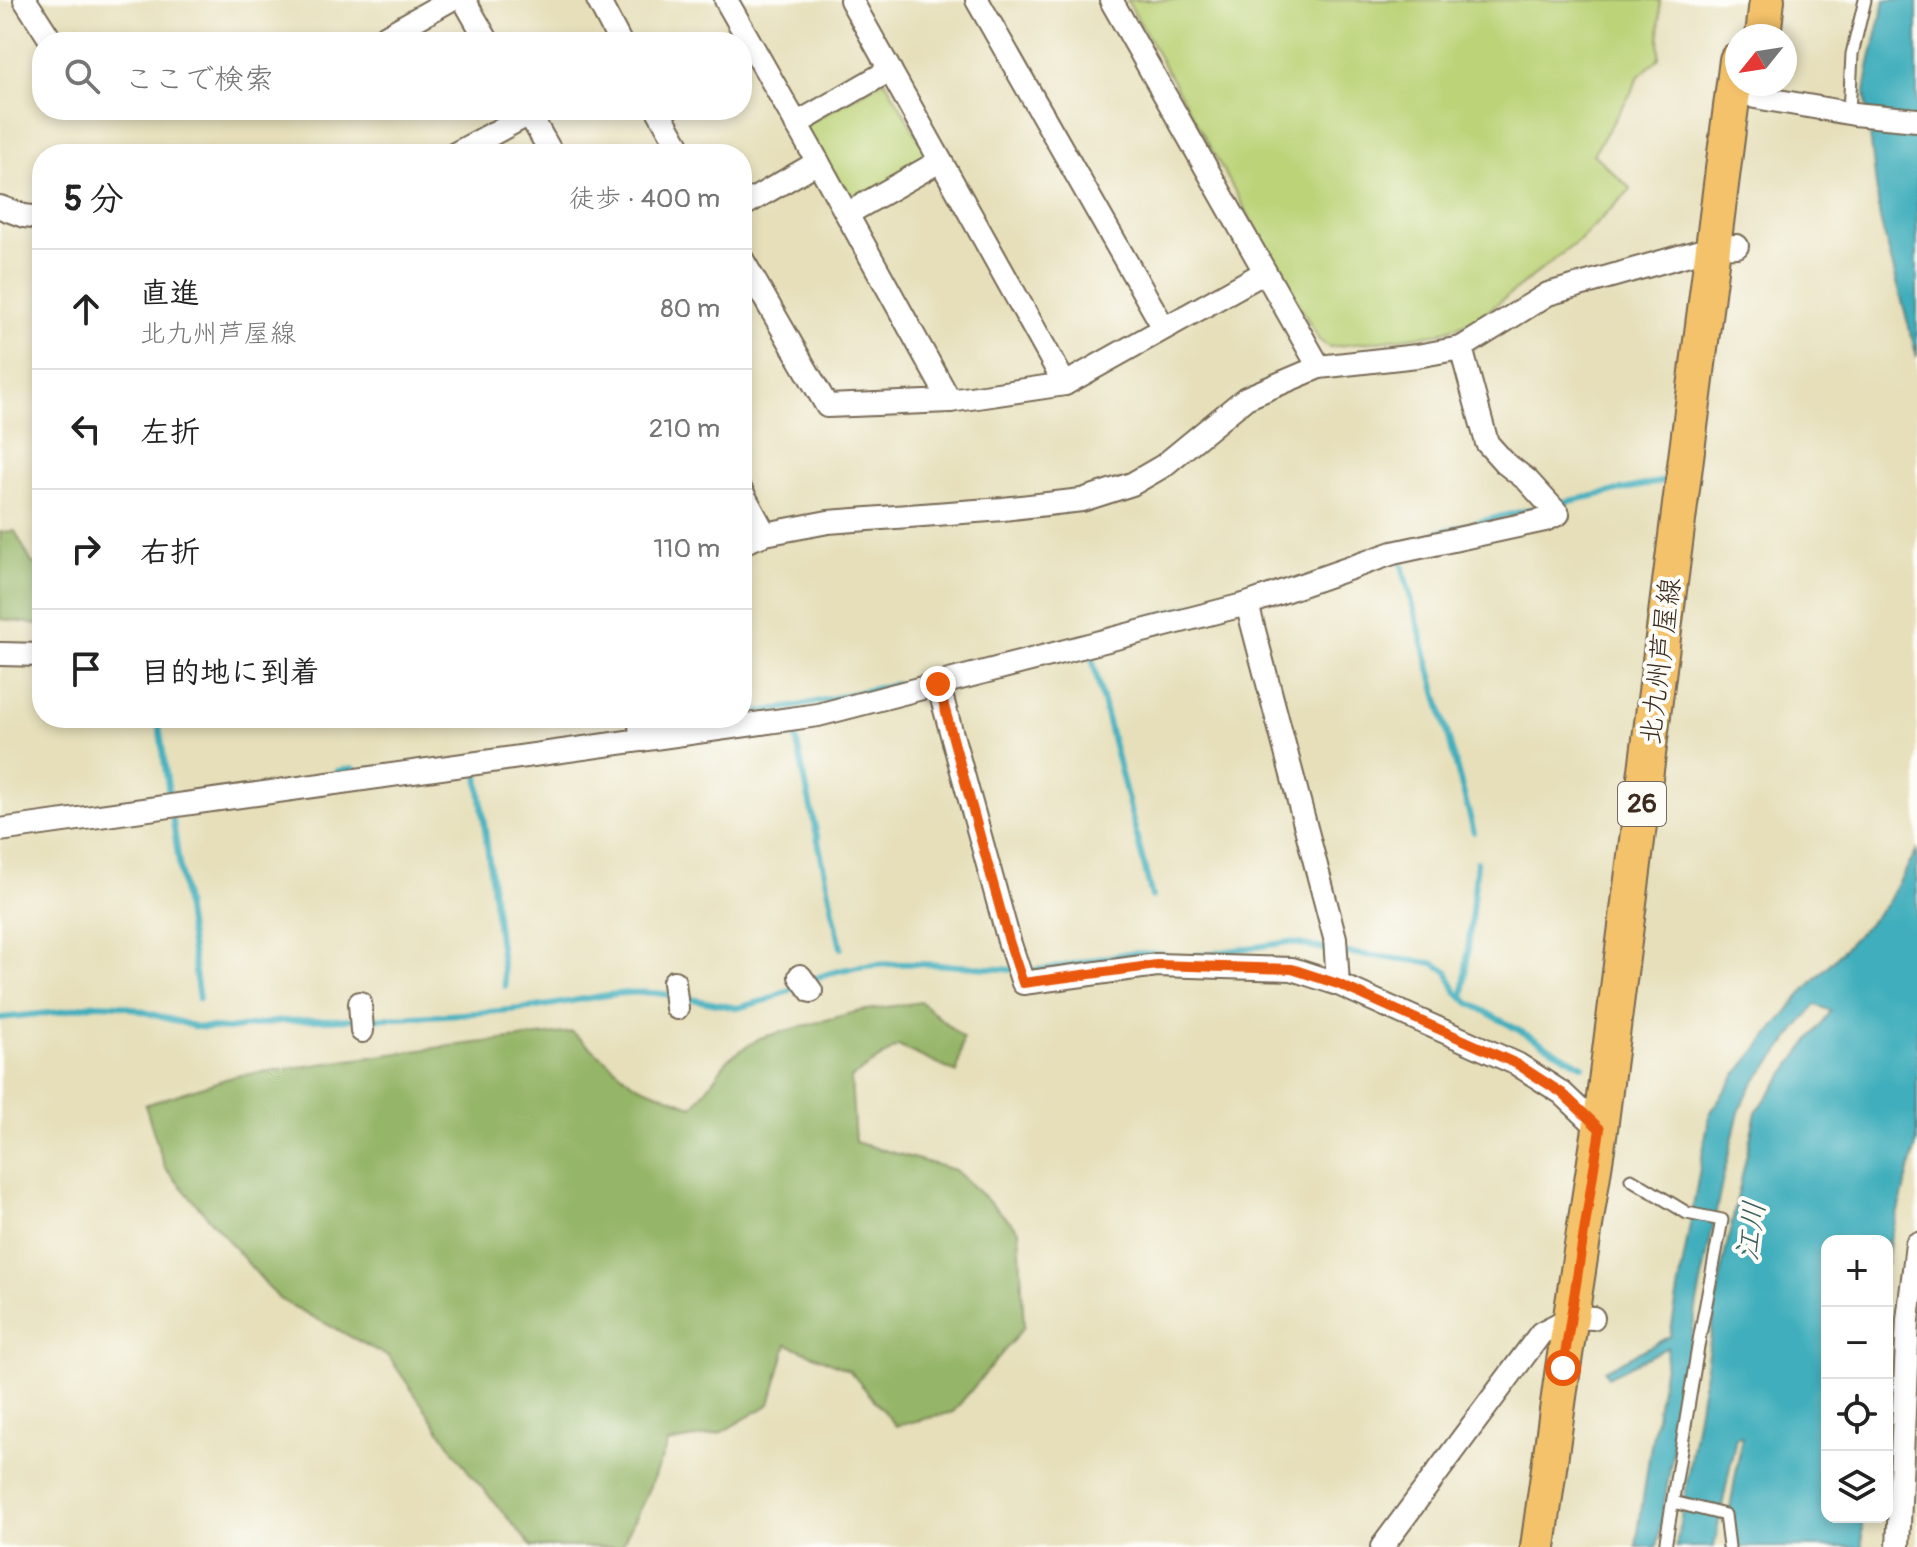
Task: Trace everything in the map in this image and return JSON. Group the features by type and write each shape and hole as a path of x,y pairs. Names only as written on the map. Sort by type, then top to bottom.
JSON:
{"main road":[{"path":"1741,24 1744,0"},
{"path":"1764,24 1767,0"},
{"name":"北九州芦屋線","path":"1538,1547 1563,1368 1583,1318 1726,246 1735,96"},
{"name":"北九州芦屋線","path":"1559,1547 1600,1129 1726,246 1755,96"}],"street":[{"path":"25,0 46,32"},
{"path":"394,32 450,0"},
{"path":"464,0 482,32"},
{"path":"598,0 615,32"},
{"path":"726,0 744,32"},
{"path":"851,0 1065,384"},
{"path":"977,0 1164,328"},
{"path":"1111,0 1319,367"},
{"path":"752,46 950,401"},
{"path":"796,124 890,70"},
{"path":"1781,96 1852,113 1917,120"},
{"path":"472,144 514,120"},
{"path":"533,120 546,144"},
{"path":"664,120 677,144"},
{"path":"847,214 940,161"},
{"path":"752,200 818,162"},
{"path":"0,207 32,217"},
{"path":"752,539 828,522 1082,500 1132,484 1163,466 1246,398 1319,367 1461,348 1548,294 1726,246"},
{"path":"752,276 827,406 950,401 1065,384 1265,272"},
{"path":"752,720 818,715 1247,604 1393,553 1545,520 1558,514 1487,443 1461,348"},
{"path":"752,510 765,534"},
{"path":"1247,604 1335,938 1338,984"},
{"path":"0,654 32,655"},
{"path":"938,684 1023,983 1157,965 1292,969 1338,984 1517,1064 1562,1093 1600,1129"},
{"path":"0,830 641,729"},
{"path":"674,982 677,1008"},
{"path":"360,1003 362,1031"},
{"path":"1898,1547 1908,1320 1917,1244"},
{"path":"1382,1547 1541,1333 1583,1318"}],"lane":[{"path":"1852,113 1852,54 1865,0"},
{"path":"1631,1179 1687,1213 1722,1220 1665,1547"},
{"path":"1673,1502 1725,1515 1729,1547"}],"green space":[{"path":"1127,0 1660,0 1659,58 1638,77 1593,154 1631,189 1581,239 1475,321 1435,334 1329,347 1319,340"},
{"path":"885,80 931,160 850,206 804,126"},
{"path":"15,531 32,563 32,624 0,619 0,532"},
{"path":"921,1002 963,1038 957,1073 898,1046 851,1078 855,1142 955,1170 1019,1230 1024,1327 953,1412 896,1426 849,1370 787,1344 770,1404 720,1433 668,1443 621,1547 532,1547 468,1471 389,1357 279,1299 165,1168 145,1105 235,1076 572,1032 632,1082 693,1107 729,1058 760,1038 859,1011"}],"water":[{"path":"1885,0 1917,0 1917,357 1880,219 1865,92"},
{"name":"江川","path":"1917,851 1917,1142 1892,1235 1821,1235 1821,1523 1862,1523 1862,1547 1734,1547 1730,1509 1742,1436 1736,1437 1714,1547 1676,1547 1723,1263 1756,1112 1831,1011 1816,1005 1750,1088 1739,1112 1697,1303 1657,1547 1636,1547 1668,1347 1608,1377 1605,1370 1670,1336 1710,1112 1804,991 1886,905"}],"waterway":[{"path":"1555,504 1664,481"},
{"path":"1435,533 1544,506"},
{"path":"1402,565 1474,832"},
{"path":"1120,626 1256,590"},
{"path":"1091,654 1152,897"},
{"path":"752,713 794,707 895,684"},
{"path":"159,728 169,794"},
{"path":"794,729 841,948"},
{"path":"337,771 354,769"},
{"path":"478,775 505,986"},
{"path":"172,815 199,999"},
{"path":"1463,998 1477,862"},
{"path":"1194,956 1289,942 1329,950"},
{"path":"1340,952 1433,963 1447,971 1457,993 1468,1002 1583,1066"},
{"path":"1024,971 1128,953 1163,954"},
{"path":"811,980 834,972 884,964 1013,970"},
{"path":"681,997 737,1008 767,1000 801,985"},
{"path":"367,1019 508,1010 618,994 670,995"},
{"path":"0,1018 59,1012 96,1004 120,1005 197,1027 228,1029 281,1021 356,1019"}],"route":[{"path":"938,684 1023,983 1157,965 1292,969 1338,984 1517,1064 1562,1093 1600,1129 1563,1368"}]}
